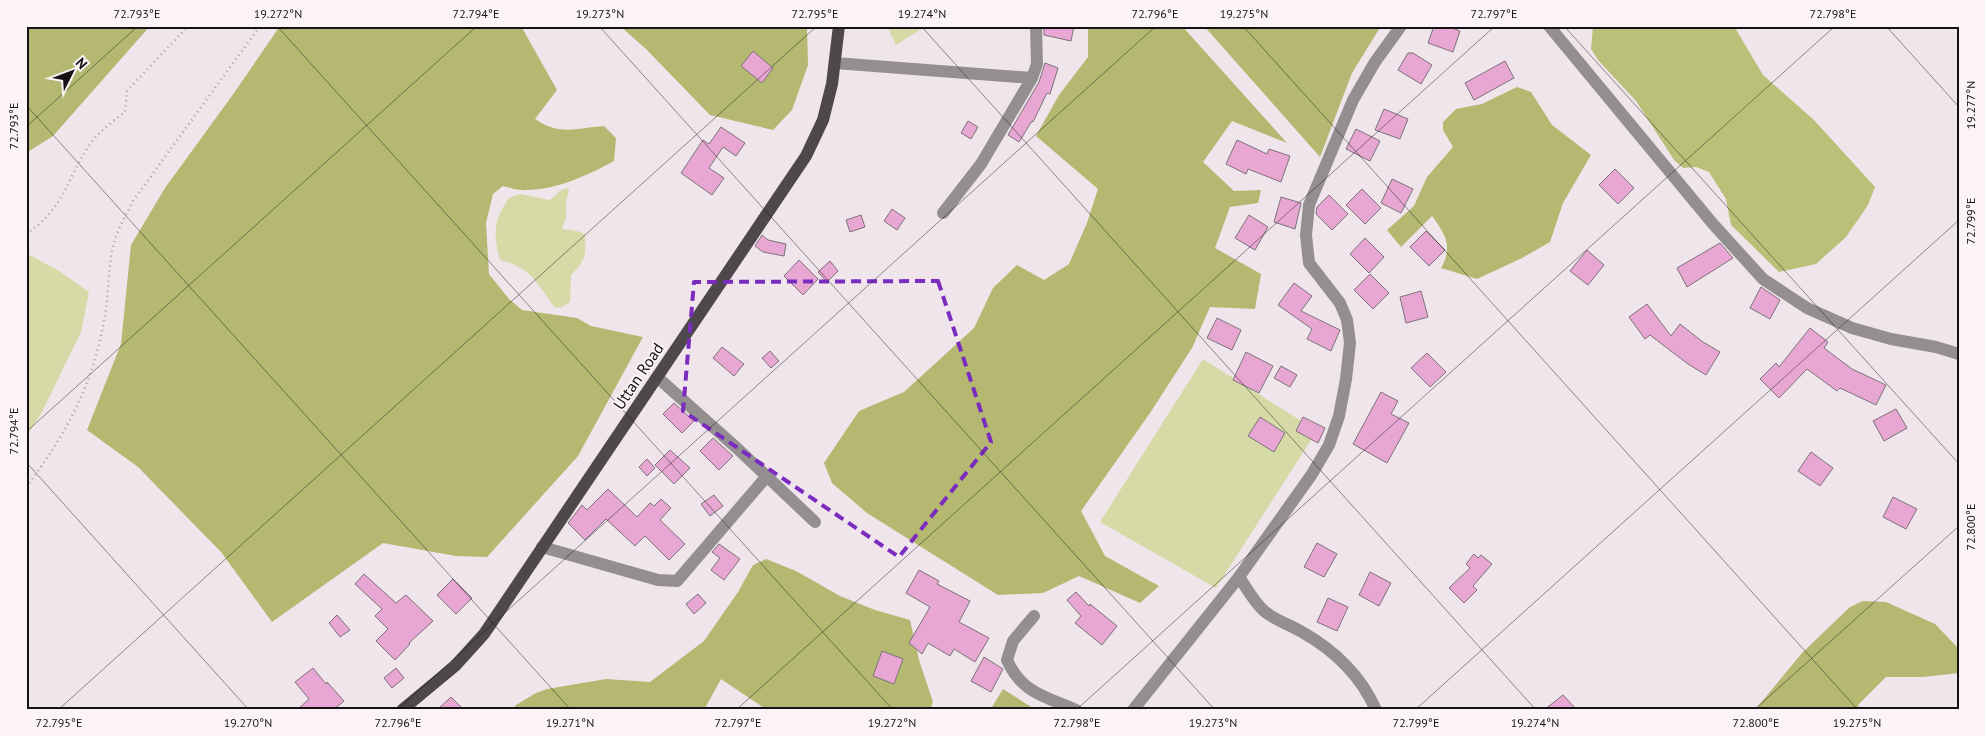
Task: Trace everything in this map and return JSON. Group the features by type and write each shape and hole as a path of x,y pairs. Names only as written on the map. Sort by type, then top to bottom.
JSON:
{"main road":[{"name":"Uttan Road","path":"402,710 455,666 484,634 806,156 823,120 835,63 838,26"}],"street":[{"path":"943,214 981,164 1032,78 1037,64 1036,26"},
{"path":"1133,710 1239,577 1312,474 1329,445 1339,416 1350,343 1347,320 1340,303 1309,263 1306,235 1309,205 1353,100 1400,26"},
{"path":"1549,26 1707,217 1763,279 1807,308 1852,328 1959,354"},
{"path":"835,63 1032,78"},
{"path":"657,377 815,522"},
{"path":"542,547 658,580 677,581 766,476"},
{"path":"1239,577 1260,608 1273,618 1322,644 1343,661 1376,710"},
{"path":"1034,616 1013,641 1007,660 1010,667 1026,688 1076,710"}],"path":[{"path":"26,234 38,227 59,202 90,144 125,112 127,92 188,26"},
{"path":"26,488 77,409 91,375 105,316 114,241 133,201 260,26"}],"highlighted area":[{"path":"938,281 991,442 899,557 683,411 694,282"}],"shaded area":[{"path":"26,26 150,26 53,136 26,153"},
{"path":"280,26 521,26 557,90 535,119 552,128 568,130 604,126 616,138 614,161 561,185 523,190 503,186 493,194 486,223 489,274 509,299 522,310 577,318 591,326 643,337 578,456 487,557 456,556 383,543 272,622 221,552 138,467 87,430 121,344 131,245 165,188"},
{"path":"620,26 807,26 808,65 792,110 773,130 710,115 646,49"},
{"path":"887,26 926,26 896,45"},
{"path":"1088,26 1182,26 1287,143 1232,121 1203,162 1234,191 1261,190 1258,203 1230,207 1215,248 1261,274 1255,309 1210,307 1192,348 1150,413 1081,511 1105,556 1159,586 1140,603 1079,576 1043,593 998,595 867,513 832,483 824,463 859,411 904,392 974,328 993,288 1017,265 1044,280 1069,264 1087,223 1098,189 1036,136 1059,95 1088,57"},
{"path":"1204,26 1381,26 1352,73 1320,157"},
{"path":"1593,26 1734,26 1763,75 1814,120 1875,187 1868,205 1846,237 1816,264 1779,272 1731,225 1726,199 1709,172 1696,167 1683,168 1674,160 1636,101 1598,60 1591,49"},
{"path":"1517,87 1531,92 1552,125 1591,155 1563,203 1550,242 1522,258 1477,279 1441,268 1447,254 1446,241 1441,229 1432,216 1401,247 1387,230 1414,206 1427,177 1453,147 1443,130 1443,122 1456,109 1482,104"},
{"path":"567,188 569,190 566,202 566,217 562,229 585,234 585,252 580,265 571,275 570,302 562,307 555,308 538,284 526,272 519,267 500,260 496,243 496,228 500,214 509,198 520,194 550,200 561,190"},
{"path":"30,255 59,271 89,292 81,332 42,412 26,437 26,256"},
{"path":"1203,359 1317,431 1216,588 1100,522"},
{"path":"766,559 796,571 840,596 875,610 910,620 919,660 933,702 930,710 767,710 721,679 704,710 512,710 516,705 536,693 547,689 606,679 650,682 704,641 738,592 753,565"},
{"path":"1863,601 1886,602 1935,624 1959,649 1959,673 1923,677 1886,677 1858,705 1859,710 1755,710 1802,653 1850,607"},
{"path":"1003,689 1036,710 990,710"}],"building":[{"path":"1044,26 1074,26 1071,41 1044,35"},
{"path":"1434,26 1447,26 1460,31 1453,52 1428,43"},
{"path":"753,51 773,68 762,83 741,66"},
{"path":"1408,53 1413,53 1432,65 1421,84 1398,70"},
{"path":"1505,61 1514,78 1474,100 1465,83"},
{"path":"1045,63 1058,68 1050,94 1047,93 1033,122 1019,142 1008,135 1039,82"},
{"path":"1384,109 1408,119 1400,139 1375,130"},
{"path":"968,121 978,127 971,139 961,133"},
{"path":"721,127 745,143 736,156 723,147 709,168 724,178 712,195 681,173 703,140 709,144"},
{"path":"1356,129 1380,141 1370,161 1346,149"},
{"path":"1237,140 1267,154 1269,149 1290,156 1281,182 1248,169 1246,174 1226,164"},
{"path":"1615,169 1634,188 1618,204 1599,185"},
{"path":"1392,179 1413,189 1401,213 1381,203"},
{"path":"1362,189 1381,208 1365,224 1346,205"},
{"path":"1329,195 1348,214 1332,230 1316,214 1317,207"},
{"path":"1281,197 1301,203 1295,229 1274,222"},
{"path":"892,209 905,218 897,230 884,221"},
{"path":"861,215 865,227 850,232 846,220"},
{"path":"1249,215 1268,227 1255,250 1235,238"},
{"path":"1426,231 1445,250 1429,266 1410,247"},
{"path":"762,235 768,240 786,244 784,256 763,252 755,246"},
{"path":"1365,238 1384,257 1369,273 1350,254"},
{"path":"1720,243 1733,258 1687,287 1677,268"},
{"path":"1587,250 1604,265 1588,285 1570,271"},
{"path":"799,260 818,279 803,295 784,276"},
{"path":"830,261 838,271 827,282 818,272"},
{"path":"1370,274 1389,293 1373,309 1354,290"},
{"path":"1294,283 1312,296 1301,311 1340,330 1331,351 1307,339 1312,329 1278,305"},
{"path":"1761,287 1780,300 1770,319 1750,308"},
{"path":"1421,291 1428,317 1406,323 1400,297"},
{"path":"1647,304 1671,336 1680,324 1703,342 1720,352 1706,375 1688,364 1650,335 1645,339 1629,317"},
{"path":"1217,318 1241,330 1232,350 1207,338"},
{"path":"1810,328 1828,342 1824,348 1852,369 1886,385 1876,405 1840,388 1837,391 1807,369 1779,398 1760,379 1776,363 1779,367"},
{"path":"722,347 744,364 734,376 713,358"},
{"path":"770,351 779,361 771,368 762,358"},
{"path":"1246,352 1273,366 1259,393 1233,380"},
{"path":"1427,353 1446,372 1430,387 1411,368"},
{"path":"1281,366 1297,375 1290,387 1274,378"},
{"path":"1381,392 1398,401 1391,414 1409,423 1387,463 1353,444"},
{"path":"674,403 694,421 682,433 663,414"},
{"path":"1896,409 1907,428 1884,441 1873,421"},
{"path":"1260,417 1285,433 1274,452 1248,436"},
{"path":"1303,417 1325,428 1318,443 1296,431"},
{"path":"713,438 733,456 719,470 700,451"},
{"path":"670,450 690,468 674,484 655,465"},
{"path":"1811,452 1833,468 1820,486 1798,471"},
{"path":"647,459 655,468 647,476 639,467"},
{"path":"608,489 637,517 650,503 654,506 661,499 671,508 660,520 685,544 669,560 645,536 635,546 606,519 585,540 568,523 582,505 587,510"},
{"path":"714,495 723,506 710,516 701,504"},
{"path":"1893,497 1917,509 1906,529 1883,517"},
{"path":"1317,543 1337,554 1324,577 1304,567"},
{"path":"719,544 740,559 724,580 711,570 720,558 712,552"},
{"path":"1474,554 1478,558 1481,555 1492,564 1473,586 1477,590 1464,603 1449,588 1470,568 1466,564"},
{"path":"919,570 939,581 937,584 970,601 959,622 989,638 975,662 954,649 950,656 928,643 922,654 909,643 930,607 906,593"},
{"path":"1370,572 1391,583 1379,606 1359,595"},
{"path":"364,574 396,603 406,595 433,621 409,643 395,660 376,641 388,629 375,616 382,609 355,584"},
{"path":"453,579 472,598 456,614 437,595"},
{"path":"1076,592 1089,606 1090,604 1117,626 1102,645 1075,623 1081,616 1067,600"},
{"path":"698,594 706,603 694,614 686,604"},
{"path":"1328,598 1348,607 1337,631 1317,622"},
{"path":"337,615 350,630 340,637 329,623"},
{"path":"882,651 903,659 894,684 873,676"},
{"path":"984,657 1003,669 991,692 971,681"},
{"path":"313,668 344,701 333,710 297,710 309,699 295,682"},
{"path":"396,668 404,678 392,688 384,678"},
{"path":"1563,695 1577,710 1544,710"},
{"path":"451,697 464,710 437,710"}]}
